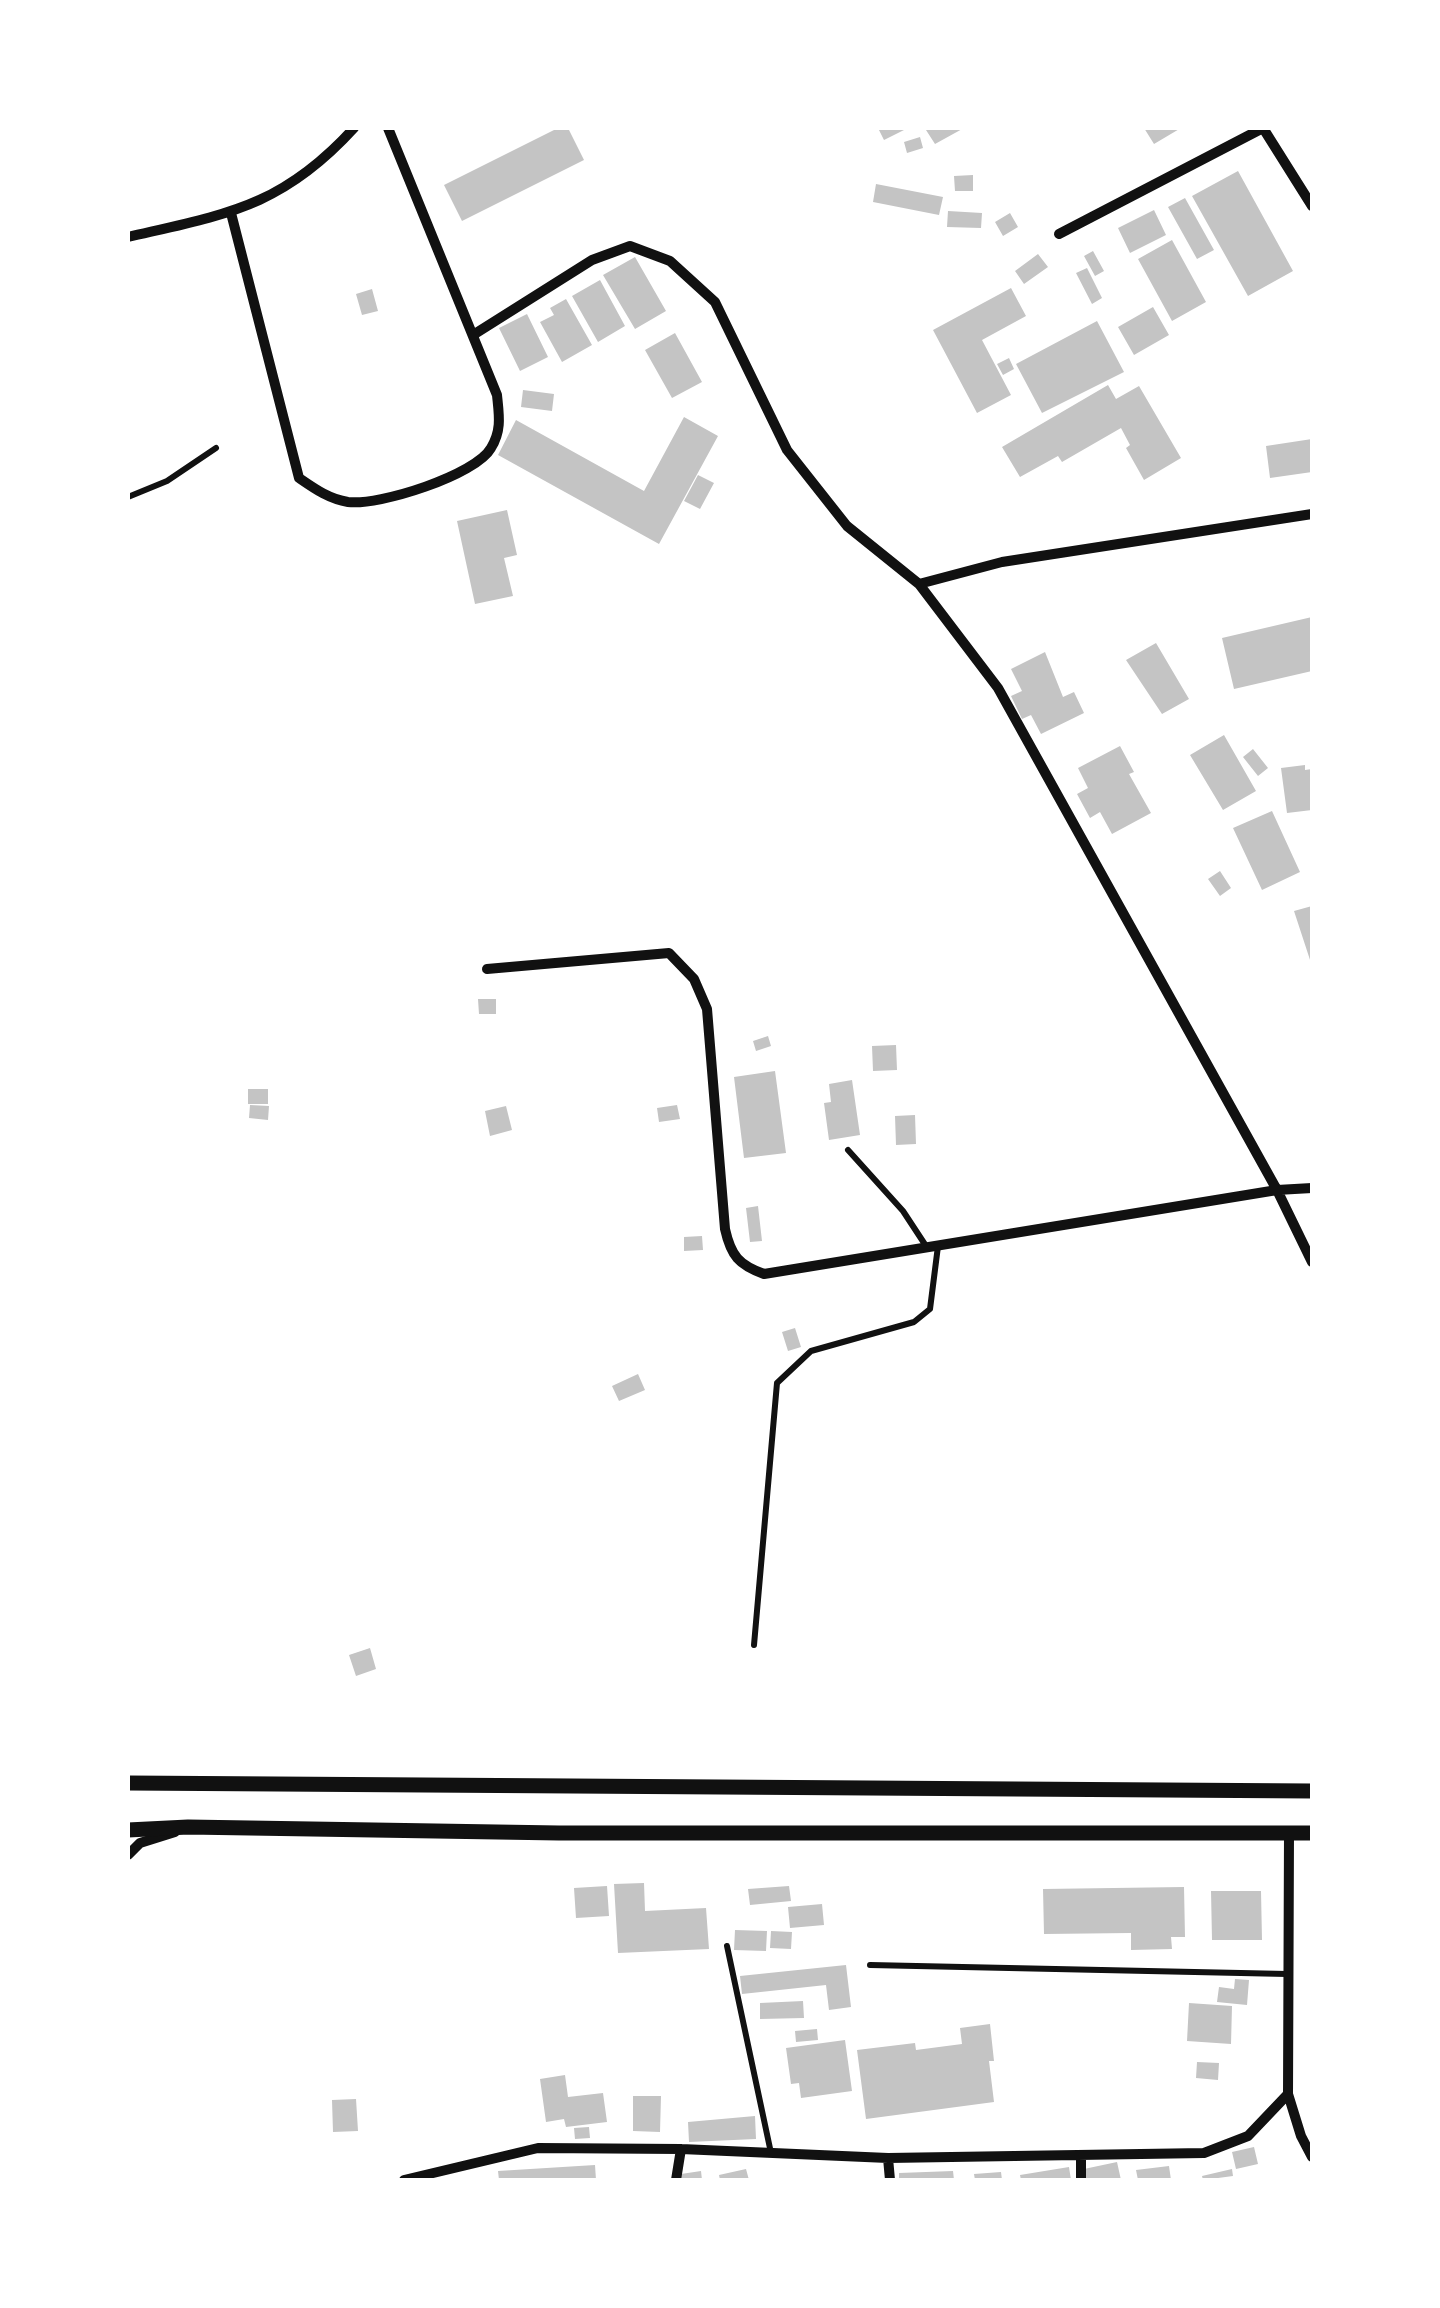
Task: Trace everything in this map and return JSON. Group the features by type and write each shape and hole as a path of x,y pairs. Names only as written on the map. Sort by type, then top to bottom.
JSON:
{"main road":[{"path":"128,1783 1312,1790"},
{"path":"128,1830 1312,1834"}],"street":[{"path":"128,236 231,213 288,188 328,157 354,128"},
{"path":"231,213 299,478 324,496 350,502 406,493 480,462 491,449 500,426 498,395 388,128"},
{"path":"1059,234 1263,128 1312,206"},
{"path":"473,336 592,260 630,246 670,261 715,302 763,404 799,465 847,526 919,584 998,688 1312,1262"},
{"path":"919,584 1002,562 1312,514"},
{"path":"487,969 669,953 694,979 707,1008 730,1253 743,1266 764,1274 1276,1190 1312,1188"},
{"path":"128,1855 140,1843 188,1828"},
{"path":"1289,1833 1288,2094 1301,2136 1312,2156"},
{"path":"404,2180 538,2148 681,2149 888,2158 1204,2154 1248,2136 1288,2094"},
{"path":"676,2180 681,2149"},
{"path":"1081,2155 1082,2180"},
{"path":"888,2158 890,2180"}],"lane":[{"path":"128,497 167,481 216,448"},
{"path":"754,1645 777,1383 811,1351 914,1322 930,1309 932,1247 848,1150"},
{"path":"726,1946 772,2154"},
{"path":"870,1965 1287,1974"}],"building":[{"path":"558,128 568,128 584,160 462,221 444,185"},
{"path":"878,128 908,128 884,140"},
{"path":"964,128 935,144 926,130"},
{"path":"1144,128 1181,128 1154,144"},
{"path":"920,137 923,148 907,153 904,142"},
{"path":"1238,171 1293,271 1248,296 1192,196"},
{"path":"973,175 973,191 955,191 954,176"},
{"path":"876,184 943,197 939,215 873,202"},
{"path":"1185,198 1214,250 1197,259 1168,207"},
{"path":"1154,210 1166,235 1130,253 1118,228"},
{"path":"948,211 982,213 981,228 947,227"},
{"path":"1010,213 1018,227 1003,236 995,222"},
{"path":"1172,240 1206,302 1172,321 1138,259"},
{"path":"1093,251 1104,271 1095,276 1084,256"},
{"path":"1038,254 1048,267 1024,284 1015,271"},
{"path":"635,257 666,311 635,329 603,275"},
{"path":"1087,268 1102,298 1092,304 1076,273"},
{"path":"600,280 625,326 598,342 572,296"},
{"path":"1011,288 1026,316 982,340 1011,395 977,413 933,330"},
{"path":"372,289 378,311 362,315 356,294"},
{"path":"566,299 592,345 562,362 540,322 554,315 550,308"},
{"path":"1153,307 1169,335 1134,355 1118,327"},
{"path":"527,314 548,357 520,371 499,328"},
{"path":"1097,321 1124,372 1042,413 1016,364"},
{"path":"675,333 702,382 672,398 645,350"},
{"path":"1009,358 1014,369 1003,375 997,364"},
{"path":"1108,385 1116,399 1139,386 1181,458 1144,480 1126,448 1130,445 1121,428 1062,462 1058,456 1020,477 1002,447"},
{"path":"523,390 554,394 552,411 521,407"},
{"path":"684,417 718,436 659,544 498,455 516,420 644,491"},
{"path":"1312,439 1312,472 1270,478 1266,446"},
{"path":"698,475 714,483 700,509 684,501"},
{"path":"507,510 517,555 504,558 513,596 475,604 457,521"},
{"path":"1312,617 1312,671 1234,689 1222,638"},
{"path":"1156,643 1189,699 1162,714 1126,660"},
{"path":"1045,652 1063,697 1074,692 1084,713 1041,734 1031,715 1022,719 1011,696 1022,691 1011,669"},
{"path":"1224,735 1256,791 1223,810 1190,755"},
{"path":"1120,746 1134,772 1129,774 1151,813 1112,834 1100,812 1090,818 1077,794 1088,788 1078,768"},
{"path":"1253,749 1268,768 1258,776 1243,757"},
{"path":"1305,765 1305,770 1312,769 1312,810 1287,813 1281,768"},
{"path":"1272,811 1300,872 1262,890 1233,828"},
{"path":"1220,871 1231,888 1220,896 1208,879"},
{"path":"1312,906 1312,966 1294,911"},
{"path":"478,999 496,999 496,1014 479,1014"},
{"path":"768,1036 771,1046 756,1051 753,1041"},
{"path":"896,1045 897,1070 873,1071 872,1046"},
{"path":"775,1071 786,1153 744,1158 734,1077"},
{"path":"852,1080 860,1135 829,1140 824,1103 831,1102 829,1084"},
{"path":"248,1089 268,1089 268,1104 248,1104"},
{"path":"250,1105 269,1106 268,1120 249,1118"},
{"path":"677,1105 680,1119 659,1122 657,1108"},
{"path":"506,1106 512,1130 490,1136 485,1111"},
{"path":"915,1115 916,1144 896,1145 895,1116"},
{"path":"758,1206 762,1241 750,1242 746,1208"},
{"path":"702,1236 703,1250 684,1251 684,1237"},
{"path":"795,1328 801,1347 788,1351 782,1332"},
{"path":"638,1374 645,1390 619,1401 612,1386"},
{"path":"370,1648 376,1669 356,1676 349,1655"},
{"path":"644,1883 645,1911 706,1908 709,1949 618,1953 614,1884"},
{"path":"607,1886 609,1916 576,1918 574,1888"},
{"path":"789,1886 791,1901 750,1905 748,1889"},
{"path":"1184,1887 1185,1937 1171,1937 1172,1949 1131,1950 1131,1933 1044,1934 1043,1889"},
{"path":"1211,1891 1261,1891 1262,1940 1212,1940"},
{"path":"822,1904 824,1925 790,1928 788,1907"},
{"path":"735,1930 767,1931 766,1951 734,1950"},
{"path":"771,1931 792,1932 791,1949 770,1948"},
{"path":"846,1965 851,2007 829,2010 826,1985 742,1994 740,1976"},
{"path":"1235,1979 1249,1980 1247,2005 1217,2002 1219,1987 1234,1989"},
{"path":"803,2001 804,2018 760,2019 760,2003"},
{"path":"1189,2003 1232,2006 1231,2044 1187,2041"},
{"path":"990,2024 994,2102 866,2119 857,2050 915,2043 916,2050 962,2044 960,2028"},
{"path":"817,2029 818,2040 796,2042 795,2031"},
{"path":"845,2040 852,2091 801,2098 799,2083 791,2084 786,2048"},
{"path":"1197,2062 1219,2063 1218,2080 1196,2078"},
{"path":"565,2075 568,2097 603,2093 607,2122 566,2127 564,2119 546,2122 540,2079"},
{"path":"633,2096 661,2096 660,2132 633,2131"},
{"path":"356,2099 358,2131 333,2132 332,2100"},
{"path":"755,2116 756,2139 689,2142 688,2122"},
{"path":"589,2127 590,2138 575,2139 574,2128"},
{"path":"1254,2147 1258,2164 1236,2169 1232,2152"},
{"path":"1117,2162 1121,2180 1086,2180 1084,2169"},
{"path":"595,2165 596,2180 499,2180 498,2171"},
{"path":"1169,2166 1171,2180 1138,2180 1136,2170"},
{"path":"1069,2167 1071,2180 1021,2180 1020,2175"},
{"path":"746,2169 749,2180 720,2180 719,2175"},
{"path":"1232,2169 1233,2176 1203,2180 1202,2176"},
{"path":"701,2171 702,2180 681,2180 681,2174"},
{"path":"953,2171 954,2180 899,2180 899,2173"},
{"path":"1001,2172 1002,2180 975,2180 974,2174"}]}
